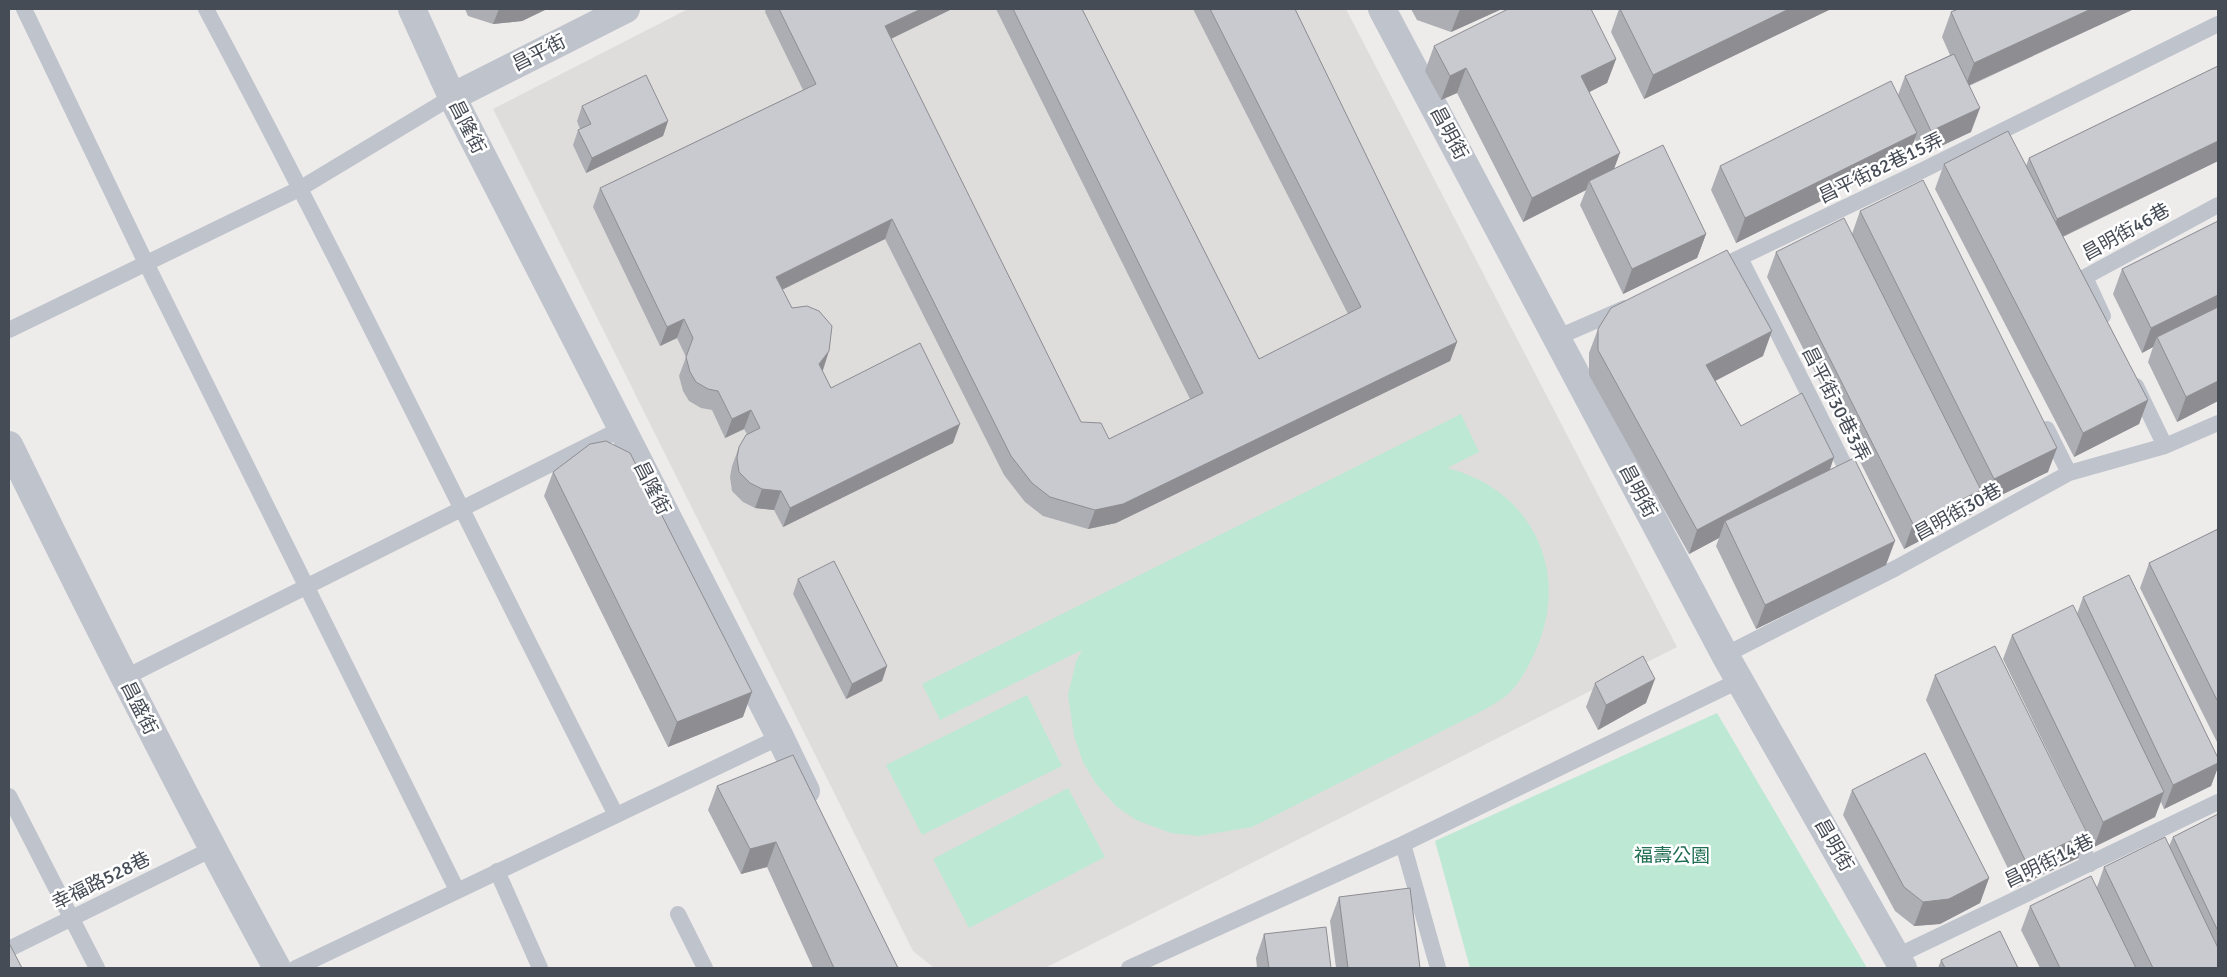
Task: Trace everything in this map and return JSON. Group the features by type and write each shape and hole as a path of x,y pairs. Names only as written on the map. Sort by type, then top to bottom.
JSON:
{"street":[{"name":"昌隆街","path":"412,9 452,97 780,737 818,817"},
{"name":"昌平街","path":"452,97 626,9"},
{"name":"昌明街","path":"1382,9 1422,61 1556,338 1724,655 1900,962"},
{"name":"昌盛街","path":"9,445 124,678 212,849 277,968"}],"lane":[{"path":"24,9 305,587 457,890"},
{"path":"206,9 301,188 460,508 616,815"},
{"name":"昌平街82巷15弄","path":"1696,277 1740,258 1915,174 2218,24"},
{"path":"9,330 301,188 452,97"},
{"path":"1915,174 1924,191"},
{"name":"昌明街46巷","path":"2110,330 2084,277 2218,205"},
{"name":"昌平街30巷3弄","path":"1740,258 1861,498"},
{"path":"1556,338 1644,300"},
{"path":"2131,375 2165,446"},
{"path":"2038,412 2069,473"},
{"name":"昌明街30巷","path":"1724,655 1896,568 2069,473 2165,446 2218,423"},
{"path":"124,678 621,429"},
{"path":"1888,551 1896,568"},
{"path":"1129,968 1403,844 1740,680"},
{"path":"296,968 780,737"},
{"path":"9,796 97,968"},
{"path":"2213,804 2214,823"},
{"name":"昌明街14巷","path":"1900,962 2083,867 2213,804"},
{"path":"2064,812 2083,867 2085,888"},
{"path":"1403,844 1438,968"},
{"name":"幸福路528巷","path":"9,949 212,849"},
{"path":"497,871 540,968"},
{"path":"678,914 705,968"}],"shaded area":[{"path":"688,9 1346,9 1677,647 1045,968 934,968 913,951 493,109"}],"green space":[{"path":"1461,414 1479,452 1447,468 1477,479 1502,494 1522,514 1537,538 1546,564 1549,592 1545,622 1529,664 1511,692 1480,712 1252,827 1198,836 1171,833 1136,820 1117,807 1096,784 1083,762 1074,736 1068,695 1076,661 1082,650 940,720 922,684"},
{"path":"1027,695 1062,766 922,835 886,765"},
{"name":"福壽公園","path":"1717,713 1867,968 1470,968 1435,841"},
{"path":"1068,788 1105,857 969,928 933,859"}],"building":[{"path":"779,9 921,9 885,26 1081,422 1101,423 1109,439 1203,393 1013,9 1082,9 1259,359 1361,307 1210,9 1295,9 1457,342 1123,504 1095,510 1050,497 1032,483 1011,456 892,219 776,277 792,308 807,306 819,311 832,326 829,351 819,364 831,388 920,343 960,424 790,508 781,491 762,489 750,483 739,472 737,458 739,447 746,435 760,428 751,410 732,419 718,391 708,389 696,382 690,372 686,357 693,338 684,319 667,327 600,188 816,84"},
{"path":"1508,9 1591,9 1616,59 1581,76 1620,153 1532,198 1466,68 1450,76 1434,46"},
{"path":"1620,9 1789,9 1653,75"},
{"path":"1958,9 2091,9 1974,63 1951,12"},
{"path":"1954,54 1980,108 1931,131 1905,76"},
{"path":"2218,66 2218,141 2057,219 2029,158"},
{"path":"646,75 668,121 592,158 578,130 591,124 582,106"},
{"path":"1891,81 1917,133 1745,218 1720,166"},
{"path":"2008,131 2148,400 2083,433 1944,164"},
{"path":"1663,145 1706,234 1632,269 1589,181"},
{"path":"1923,180 2057,448 1994,479 1860,211"},
{"path":"1844,218 1981,490 1913,524 1776,252"},
{"path":"2218,221 2218,295 2151,328 2122,269"},
{"path":"1727,250 1772,331 1706,365 1741,426 1802,393 1834,457 1697,530 1598,350 1598,329 1611,308"},
{"path":"2218,307 2218,381 2186,397 2157,337"},
{"path":"606,441 630,453 752,692 677,722 553,472 590,444"},
{"path":"1854,458 1895,541 1765,605 1725,521"},
{"path":"2218,529 2218,702 2149,563"},
{"path":"834,561 887,666 852,684 798,579"},
{"path":"2129,575 2218,758 2218,763 2173,785 2083,597"},
{"path":"2073,605 2164,792 2103,822 2012,635"},
{"path":"1995,646 2087,833 2026,862 1935,675"},
{"path":"1643,656 1655,679 1606,705 1595,683"},
{"path":"1925,753 1989,878 1949,899 1923,902 1904,887 1852,790"},
{"path":"793,755 898,968 834,968 776,842 750,849 717,786"},
{"path":"2218,814 2218,931 2173,837"},
{"path":"2165,837 2218,948 2218,968 2153,968 2104,867"},
{"path":"2091,876 2136,968 2060,968 2030,906"},
{"path":"1410,888 1420,968 1348,968 1339,897"},
{"path":"1326,927 1331,968 1269,968 1264,934"},
{"path":"2000,931 2018,968 1945,968 1941,960"},
{"path":"9,943 22,968 9,968"}]}
